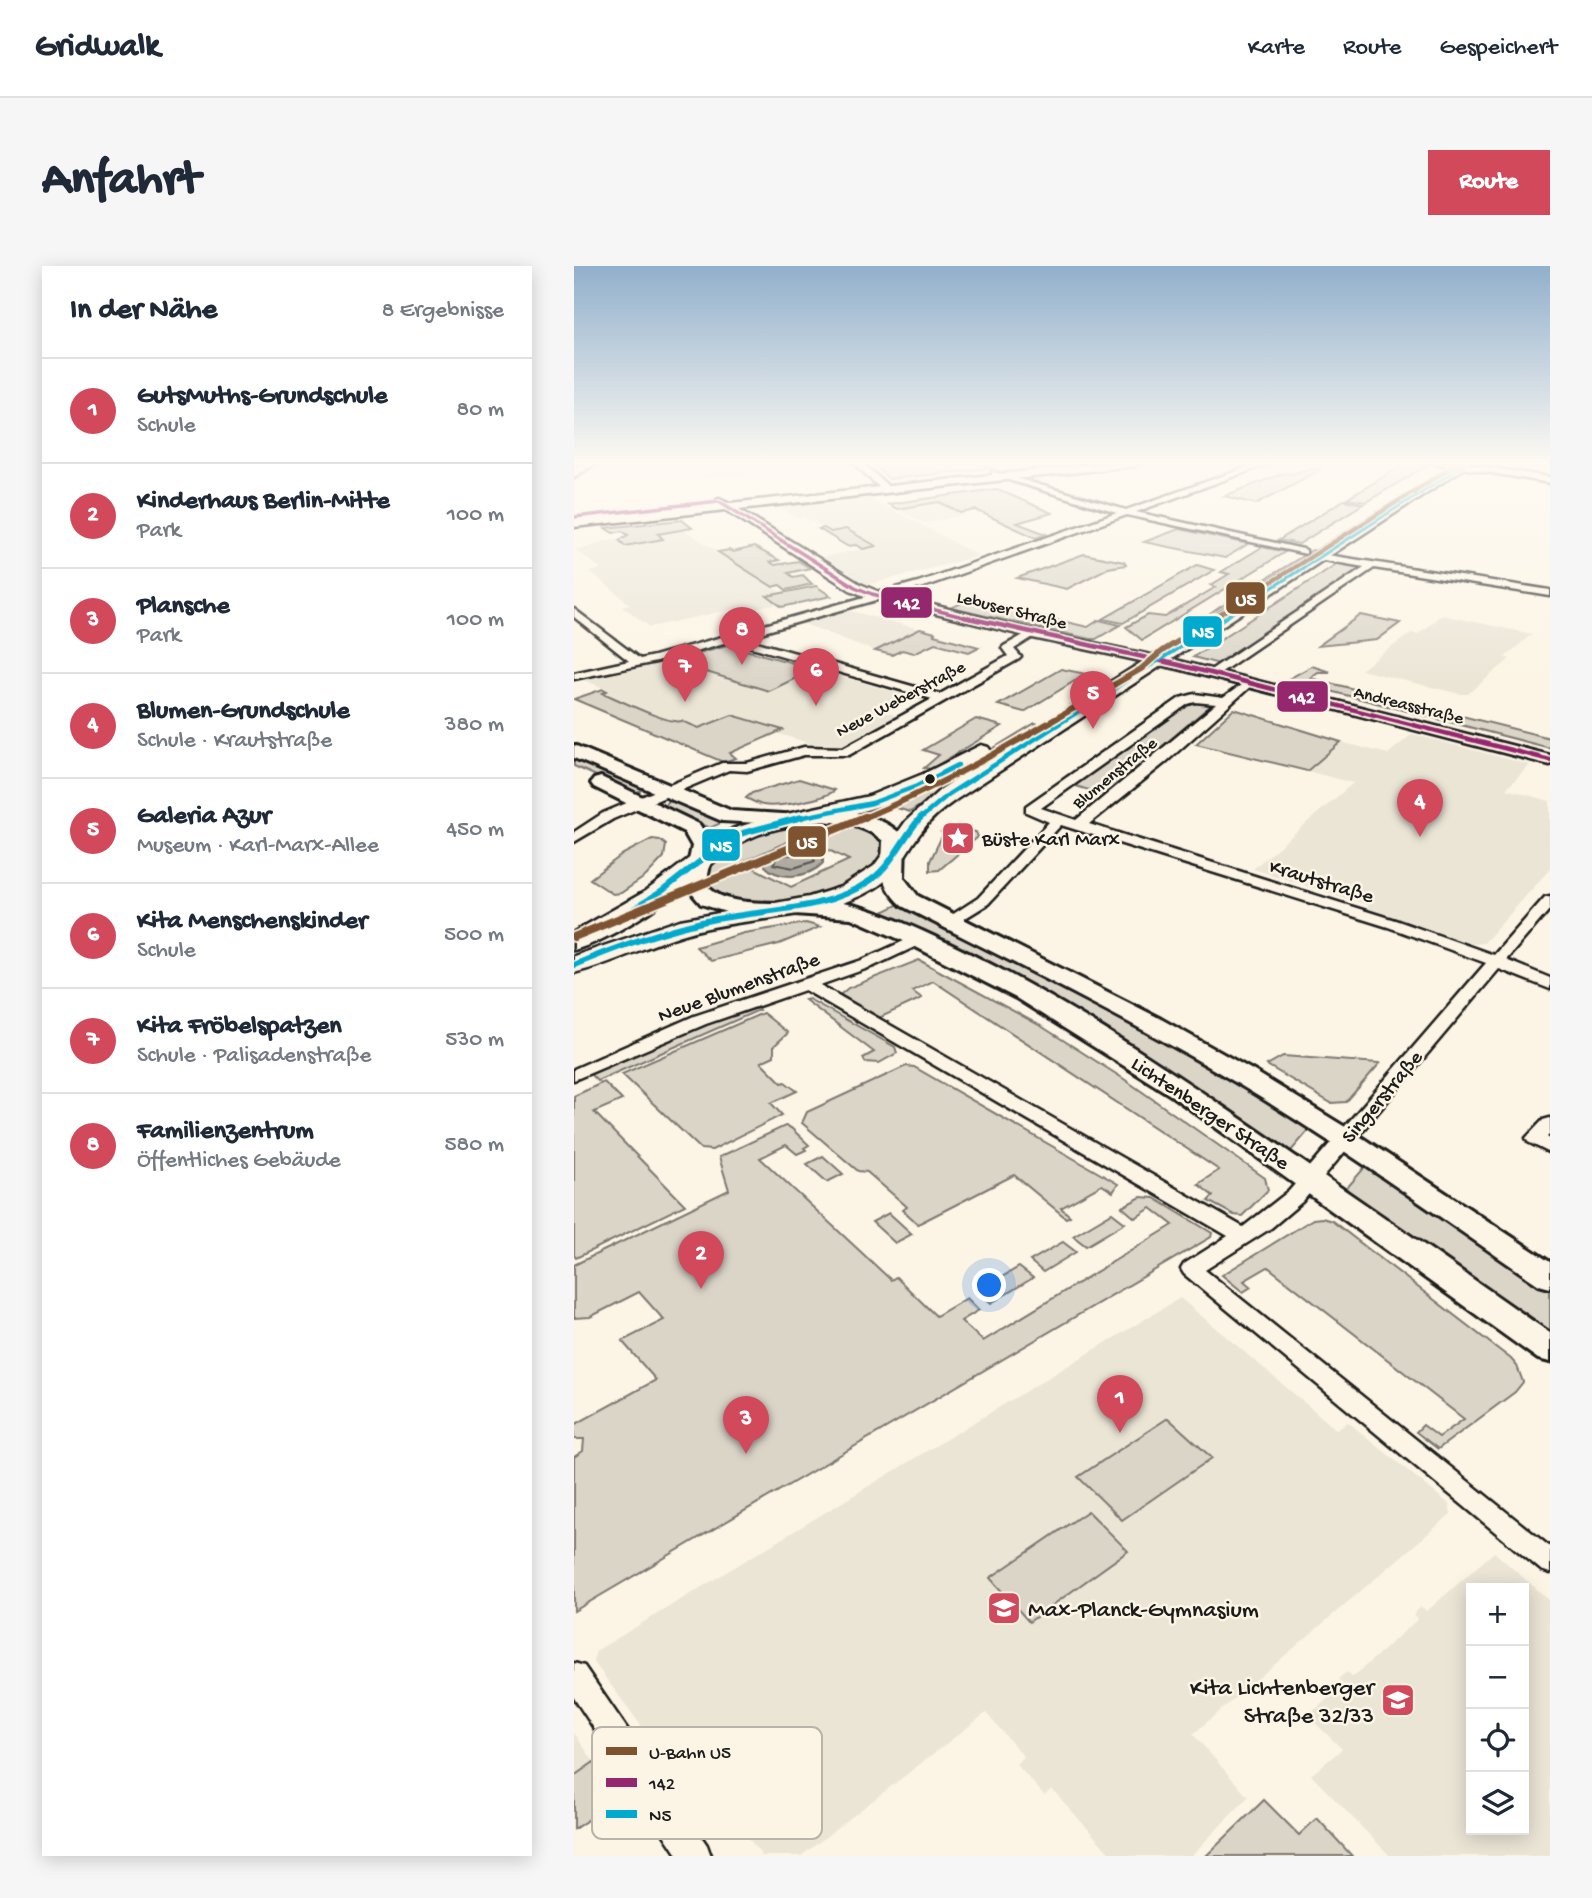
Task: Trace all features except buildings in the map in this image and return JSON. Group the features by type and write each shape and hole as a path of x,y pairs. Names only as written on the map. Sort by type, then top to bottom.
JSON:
{"main road":[{"path":"574,965 705,921 849,892 879,875 914,826 931,808 1158,660 1336,537"},
{"path":"574,942 662,892 718,847 743,833 872,803 941,775 1135,656 1341,537"},
{"path":"574,751 725,816 744,820 799,818"},
{"path":"574,770 692,828 703,846 695,884 705,897 741,907 776,908"},
{"name":"Lichtenberger Straße","path":"799,818 841,817 875,824 894,839 890,870 900,891 910,901 1152,1024 1245,1077 1345,1139 1550,1277"},
{"name":"Lichtenberger Straße","path":"776,908 849,911 917,940 1037,1000 1199,1101 1550,1350"}],"street":[{"name":"Lebuser Straße","path":"776,537 855,587 880,596 1135,656"},
{"path":"574,676 637,663 880,596 1056,537"},
{"path":"1238,537 1343,560 1550,593"},
{"path":"1213,673 1374,564"},
{"path":"574,612 637,663"},
{"name":"Neue Weberstraße","path":"574,838 608,816 727,766 747,767 804,751 845,752 1015,657 1008,648 1033,634"},
{"path":"732,638 942,698"},
{"name":"Andreasstraße","path":"1135,656 1213,673 1550,760"},
{"name":"Blumenstraße","path":"1225,702 1195,698 1184,701 1031,808 1058,820 1079,825 1185,739 1248,682"},
{"path":"950,922 983,901 1058,820"},
{"name":"Krautstraße","path":"1079,825 1394,924 1550,984"},
{"name":"Singerstraße","path":"1550,900 1296,1196 1264,1223 1191,1269 1550,1562"},
{"name":"Neue Blumenstraße","path":"574,1075 700,1020 868,963 917,940"},
{"path":"808,985 1243,1236"},
{"path":"1550,1124 1535,1138 1550,1147"},
{"path":"574,1675 609,1727"},
{"path":"685,1839 696,1856"}],"shaded area":[{"path":"624,537 663,539 625,546 619,540"},
{"path":"630,537 695,537 782,593 767,597 779,604 739,612 734,609 650,627 622,606 630,604 590,572 601,569 576,550 609,540"},
{"path":"833,537 860,537 876,546 863,549 857,545 847,546"},
{"path":"847,537 944,537 979,556 867,585 823,557 875,546"},
{"path":"1157,537 1217,537 1248,544 1225,558 1144,542"},
{"path":"1284,537 1310,537 1299,544 1279,540"},
{"path":"754,547 779,560 770,562 775,565 798,561 810,568 788,573 793,577 803,575 812,584 786,590 780,585 773,587 718,552"},
{"path":"1262,547 1285,552 1142,640 1126,627 1148,615 1165,617 1216,587 1211,585 1229,574 1221,572"},
{"path":"1312,550 1322,552 1160,651 1217,609"},
{"path":"1084,554 1124,562 1126,565 1108,568 1067,589 1017,578"},
{"path":"1338,563 1363,567 1219,664 1193,657"},
{"path":"1197,565 1214,570 1123,623 1103,619"},
{"path":"816,586 831,596 782,607 767,596"},
{"path":"968,600 1088,627 1099,620 1120,625 1096,639 1090,639 951,608"},
{"path":"847,610 920,629 875,651 802,623"},
{"path":"1361,615 1400,623 1377,640 1318,646"},
{"path":"1441,615 1532,634 1505,657 1510,659 1468,694 1361,670 1411,633 1418,634"},
{"path":"920,629 979,647 969,652 935,643 914,653 902,650 892,655 875,651"},
{"path":"727,645 815,669 769,691 670,661"},
{"path":"670,661 769,691 815,669 912,697 884,712 901,717 844,749 828,749 776,733 781,729 732,715 699,728 676,723 602,692 606,690 584,680"},
{"path":"1312,666 1330,672 1318,672 1310,678 1550,738 1550,748 1287,680"},
{"path":"1061,669 1086,674 1024,712 998,705"},
{"path":"603,689 607,691 603,693 644,711 699,728 732,715 783,730 730,753 736,758 723,762 574,699"},
{"path":"1190,701 1211,705 1105,795 1069,784"},
{"path":"1234,709 1341,742 1307,771 1196,744"},
{"path":"976,719 1002,726 931,769 924,768 939,755 923,750"},
{"path":"1035,723 1046,726 910,812 890,806 943,779"},
{"path":"1412,734 1530,765 1506,789 1550,801 1550,869 1484,943 1472,944 1367,909 1368,905 1253,869 1353,783 1307,771 1321,758 1325,758 1341,742 1388,754"},
{"path":"574,755 648,788 634,793 574,766"},
{"path":"799,779 835,790 812,799 778,805 763,805 746,798 752,793"},
{"path":"678,801 723,822 710,828 664,806 668,802"},
{"path":"835,822 870,829 880,837 882,843 879,859 863,873 839,886 810,896 778,901 748,902 722,896 705,883 711,866 739,842 778,829","holes":["800,836 849,860 791,887 742,862"]},
{"path":"950,826 976,832 978,837 939,870 930,871 930,861 943,834 941,832"},
{"path":"652,839 660,840 666,845 664,857 646,876 621,893 613,894 590,879 623,854"},
{"path":"899,904 1080,989 1315,1123 1285,1158 878,914"},
{"path":"806,923 820,927 779,944 711,961 696,947 744,933"},
{"path":"919,960 1041,1026 1124,1079 1265,1178 1268,1190 1242,1216 1234,1215 1208,1201 1213,1196 1198,1184 1219,1170 933,981 912,991 922,998 879,1018 841,997 848,988"},
{"path":"809,999 895,1047 897,1053 879,1063 865,1062 863,1058 874,1052 805,1000"},
{"path":"755,1007 759,1010 597,1081 590,1074 709,1022"},
{"path":"763,1013 788,1033 774,1046 774,1056 761,1062 782,1083 785,1082 797,1091 771,1103 782,1115 712,1150 701,1149 622,1074"},
{"path":"1283,1056 1380,1063 1346,1102 1331,1103 1267,1065"},
{"path":"906,1066 914,1067 1118,1184 1113,1192 1102,1185 1061,1208 1070,1216 1066,1218 1014,1175 918,1224 903,1210 907,1207 905,1205 867,1172 858,1171 802,1123 807,1112"},
{"path":"604,1082 622,1100 594,1112 685,1205 576,1258 574,1096"},
{"path":"785,1126 791,1128 809,1145 804,1148 806,1150 797,1154 786,1145 760,1158 891,1280 896,1277 936,1316 967,1298 979,1310 961,1321 983,1341 1173,1225 1151,1208 1135,1218 1122,1207 1141,1197 1154,1198 1212,1233 1211,1237 574,1611 574,1457 583,1451 584,1439 574,1439 574,1425 656,1380 622,1341 664,1320 639,1292 590,1317 574,1318 574,1265 729,1190 719,1157"},
{"path":"823,1156 843,1174 827,1182 807,1164"},
{"path":"1371,1160 1550,1282 1550,1346 1339,1197"},
{"path":"889,1213 912,1234 895,1243 872,1222"},
{"path":"1112,1213 1125,1223 1086,1246 1073,1236"},
{"path":"1313,1219 1332,1221 1511,1359 1523,1382 1515,1392 1438,1449 1416,1432 1423,1425 1439,1437 1464,1419 1268,1267 1244,1281 1251,1287 1243,1292 1222,1275"},
{"path":"1063,1242 1076,1252 1043,1272 1030,1261"},
{"path":"1019,1267 1033,1278 991,1303 978,1291"},
{"name":"Max-Planck-Gymnasium","path":"1180,1298 1337,1430 1348,1422 1449,1504 1451,1514 1193,1734 1248,1797 1191,1856 1112,1856 1052,1789 1044,1795 1016,1764 1024,1757 986,1713 801,1856 762,1856 749,1839 822,1839 822,1727 642,1727 593,1661 596,1651"},
{"path":"1168,1418 1212,1458 1122,1520 1078,1477"},
{"path":"1088,1511 1128,1551 1029,1622 990,1578"},
{"name":"Kita Lichtenberger Straße 32/33","path":"1494,1552 1550,1601 1550,1856 1390,1856 1311,1775 1342,1749 1308,1716 1343,1685 1338,1679 1347,1672 1353,1677 1418,1619 1413,1614 1421,1607 1427,1611"},
{"path":"574,1733 592,1759 592,1763 574,1776"},
{"path":"592,1763 592,1817 574,1829 574,1776"},
{"path":"1264,1800 1299,1835 1317,1818 1352,1856 1206,1856"}],"water":[{"path":"799,846 814,849 823,855 823,863 810,872 794,876 778,874 765,866 765,858 782,848"}],"metro line":[{"name":"U5","path":"574,937 913,798 992,756 1141,669 1162,651 1341,537"}],"transit line":[{"name":"142","path":"776,537 855,587 872,594 1033,634 1179,665 1550,760"},
{"name":"N5","path":"574,965 672,930 726,917 808,905 866,883 887,865 921,817 949,794 1350,537"},
{"name":"N5","path":"601,929 661,892 718,847 743,833 776,823 872,803 917,786 958,765"}],"place":[{"name":"Familienzentrum","path":"742,665"},
{"name":"Kita Fröbelspatzen","path":"685,702"},
{"name":"Kita Menschenskinder","path":"816,706"},
{"name":"Galeria Azur","path":"1093,729"},
{"name":"Blumen-Grundschule","path":"1420,837"},
{"name":"Büste Karl Marx","path":"958,838"},
{"name":"Kinderhaus Berlin-Mitte","path":"701,1289"},
{"name":"GutsMuths-Grundschule","path":"1120,1433"},
{"name":"Plansche","path":"746,1454"},
{"name":"Max-Planck-Gymnasium","path":"1004,1608"},
{"name":"Kita Lichtenberger Straße 32/33","path":"1398,1700"}]}
